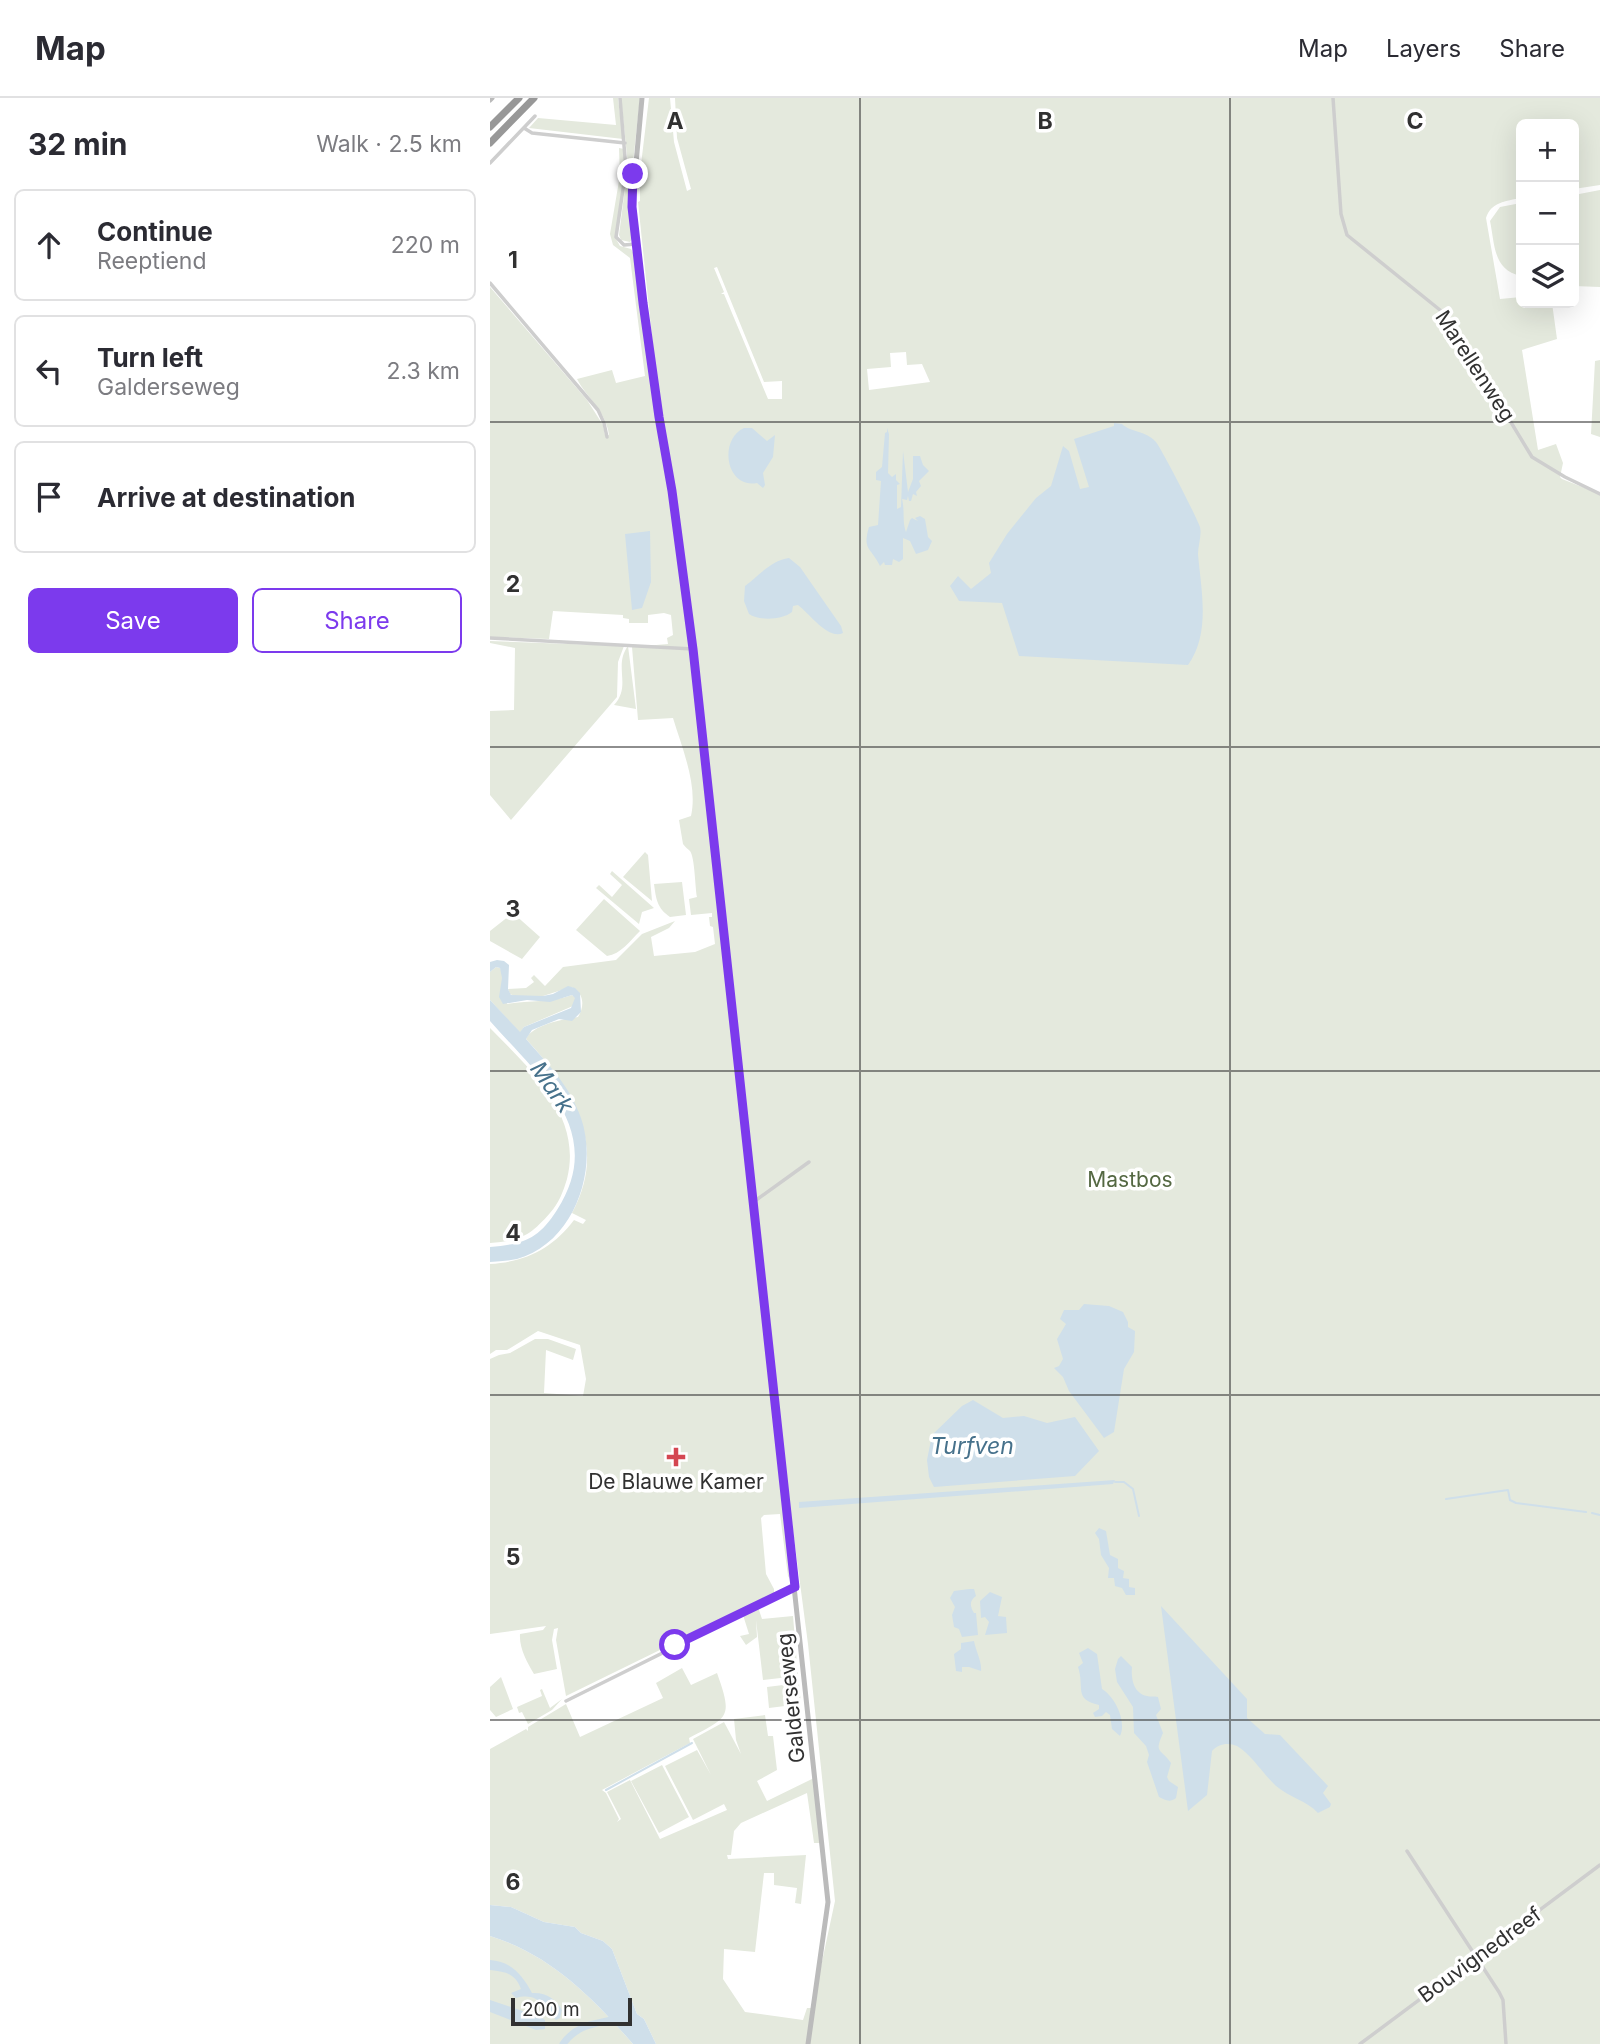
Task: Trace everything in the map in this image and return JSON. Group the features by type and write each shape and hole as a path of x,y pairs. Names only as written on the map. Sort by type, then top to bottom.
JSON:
{"highway":[{"path":"490,127 519,98"},
{"path":"490,143 534,98"}],"street":[{"path":"620,98 626,169 617,237 624,245 636,244"},
{"name":"Galderseweg","path":"642,98 631,191 636,244 649,355 672,491 693,649 828,1902 808,2044"},
{"name":"Marellenweg","path":"1333,98 1340,214 1347,235 1440,310 1537,461 1600,494"},
{"path":"490,163 536,116"},
{"path":"524,128 532,133 625,143"},
{"path":"490,283 598,410 607,437"},
{"path":"490,638 693,649"},
{"path":"752,1203 809,1162"},
{"path":"566,1701 795,1587"},
{"path":"1407,1851 1503,2000 1507,2044"},
{"name":"Bouvignedreef","path":"1360,2044 1600,1865"}],"green space":[{"path":"613,98 618,98 623,139 529,128 538,118 616,125"},
{"path":"621,98 640,98 630,190 633,237 630,242 621,240 619,235 628,165"},
{"name":"Mastbos","path":"649,98 670,98 674,142 687,191 691,189 677,138 675,98 1600,98 1600,185 1579,188 1579,119 1516,119 1516,199 1495,205 1486,218 1500,299 1516,297 1516,308 1553,308 1557,339 1522,350 1538,450 1556,444 1563,463 1560,477 1600,494 1600,2044 656,2044 644,2019 637,2014 612,1949 603,1941 581,1933 575,1927 544,1922 511,1907 490,1905 490,1749 526,1729 528,1731 528,1727 566,1704 580,1737 663,1698 656,1683 682,1668 691,1685 717,1673 725,1699 724,1714 720,1720 689,1738 690,1743 602,1790 619,1819 617,1822 621,1819 607,1792 630,1780 660,1839 727,1810 724,1804 693,1820 665,1766 697,1750 711,1775 693,1739 724,1722 741,1754 736,1740 734,1719 765,1715 768,1736 773,1736 777,1770 757,1781 767,1801 814,1778 821,1843 814,1843 807,1793 741,1823 734,1831 728,1859 806,1855 801,1904 795,1903 797,1888 774,1885 774,1873 764,1873 755,1952 724,1949 723,1979 745,2012 803,2020 807,2008 812,2008 835,1901 808,1644 790,1507 784,1508 790,1579 780,1514 764,1515 761,1518 766,1574 774,1594 566,1696 556,1640 558,1628 554,1629 552,1640 557,1669 534,1674 522,1650 520,1634 543,1630 546,1626 490,1634 490,1359 510,1353 535,1339 548,1339 576,1349 573,1360 546,1350 544,1393 583,1396 586,1379 580,1345 538,1331 507,1350 496,1350 490,1354 490,1264 527,1257 538,1252 566,1230 574,1220 583,1224 586,1220 572,1213 583,1188 587,1164 586,1141 580,1119 558,1078 526,1039 541,1026 578,1017 582,1008 581,996 571,987 543,996 514,996 508,989 526,988 534,982 531,978 534,975 545,986 563,967 616,960 642,934 675,921 669,928 651,937 654,956 695,952 715,944 709,917 712,917 712,913 691,915 689,899 697,897 694,866 690,851 683,844 679,820 691,816 691,779 673,718 638,720 632,647 668,644 667,638 673,635 671,615 648,615 648,623 629,623 629,619 623,618 623,615 553,611 549,639 490,637 490,287 587,400 603,425 605,435 609,435 600,412 577,379 612,370 616,383 645,376 630,258 613,245 610,234 620,175 619,148 624,149 625,164 616,239 620,246 631,249 635,256 650,376 656,375 640,201 640,173","holes":["717,267 764,382 782,381 782,399 768,399 724,294 721,294 724,292 714,268","906,352 907,365 922,364 930,382 869,390 867,369 891,367 890,353"]},
{"path":"1600,190 1600,287 1579,286 1579,194"},
{"path":"1516,204 1516,274 1500,262 1495,247 1490,221 1500,207"},
{"path":"1600,360 1600,437 1591,434 1595,361"},
{"path":"490,641 624,646 618,662 617,697 511,820 490,795 490,711 514,710 515,648"},
{"path":"628,646 636,709 614,705 622,691 622,661"},
{"path":"645,852 648,855 652,901 623,877"},
{"path":"612,871 654,908 642,912 639,924 596,888 599,885 612,897 622,885 610,874"},
{"path":"682,882 686,915 670,917 658,903 654,884"},
{"path":"604,899 640,931 621,950 607,956 576,930"},
{"path":"513,913 540,937 522,959 490,941 490,931"},
{"path":"496,967 502,972 507,1004 572,995 576,998 573,1006 524,1027 520,1033 490,1000 490,972"},
{"path":"490,1028 550,1095 567,1135 570,1156 562,1193 543,1221 524,1236 490,1243"},
{"path":"758,1607 762,1619 793,1616 798,1676 763,1680 756,1620 757,1637 746,1645 740,1636 749,1634 743,1615"},
{"path":"501,1677 513,1709 496,1717 490,1710 490,1687"},
{"path":"799,1683 801,1704 769,1708 767,1687"},
{"path":"542,1689 550,1708 562,1699 552,1710 528,1724 517,1707 542,1696"},
{"path":"662,1765 689,1817 659,1833 631,1781"},
{"path":"490,1936 512,1944 551,1966 586,1994 633,2044 490,2044"}],"water":[{"path":"1114,423 1122,424 1155,441 1200,527 1198,554 1202,625 1200,639 1188,665 1019,656 1002,603 959,601 950,586 958,576 971,589 991,573 989,563 1007,534 1036,498 1051,486 1063,446 1069,451 1080,489 1089,487 1074,439 1114,426"},
{"path":"744,428 752,428 767,441 775,435 773,457 763,473 763,488 757,483 746,483 738,479 729,462 731,442"},
{"path":"887,428 888,473 892,477 896,474 896,480 900,484 897,485 897,509 901,507 903,451 908,492 913,479 913,456 920,456 929,471 919,481 921,486 916,492 917,496 913,494 911,501 908,496 907,500 902,499 906,532 910,520 912,518 918,521 915,518 920,516 925,519 928,537 932,541 928,550 916,554 910,541 903,538 903,559 899,562 893,559 892,565 885,565 884,562 880,566 867,540 869,527 878,525 881,481 876,480 876,472 882,467"},
{"path":"650,531 651,582 642,608 632,610 625,534"},
{"path":"789,558 800,567 841,626 843,633 825,630 798,605 793,606 788,615 777,618 764,619 749,614 744,601 745,586 771,565"},
{"name":"Mark","path":"497,960 509,965 508,989 511,995 543,996 568,986 580,993 581,1012 572,1021 559,1019 532,1030 526,1039 571,1096 586,1138 587,1160 577,1202 554,1238 517,1259 490,1262 490,1247 529,1239 550,1220 571,1181 575,1155 571,1130 561,1107 546,1084 490,1021 490,1000 520,1032 524,1027 571,1008 575,998 572,995 550,1002 527,1000 503,1004 499,997 502,978 500,968 496,967 490,972 490,962"},
{"path":"1084,1304 1109,1306 1123,1312 1128,1327 1135,1331 1134,1352 1124,1369 1114,1432 1104,1438 1054,1368 1059,1366 1063,1359 1057,1339 1066,1324 1060,1319 1064,1310 1079,1310"},
{"name":"Turfven","path":"973,1400 1003,1418 1024,1416 1047,1423 1075,1417 1099,1451 1075,1476 934,1487 929,1477 927,1460 932,1435 962,1406"},
{"path":"1115,1480 1113,1484 799,1508 799,1502"},
{"path":"1099,1528 1106,1531 1110,1555 1118,1559 1118,1568 1124,1571 1123,1578 1129,1579 1129,1587 1135,1588 1135,1595 1126,1595 1122,1588 1115,1586 1114,1578 1108,1578 1109,1568 1101,1555 1099,1539 1095,1533"},
{"path":"974,1589 976,1596 971,1604 976,1613 978,1635 962,1637 959,1629 954,1627 952,1615 955,1607 950,1598 954,1591"},
{"path":"990,1592 1002,1597 998,1616 1006,1617 1007,1633 985,1635 989,1622 985,1617 981,1618 980,1601"},
{"path":"1161,1606 1247,1699 1247,1718 1265,1734 1280,1735 1328,1786 1323,1793 1331,1804 1330,1807 1318,1813 1276,1786 1242,1749 1227,1744 1212,1751 1207,1795 1188,1811"},
{"path":"974,1641 981,1671 962,1667 962,1672 956,1671 954,1654 961,1649 961,1643"},
{"path":"1088,1648 1097,1654 1102,1689 1111,1698 1121,1717 1120,1736 1112,1729 1110,1715 1106,1712 1095,1717 1093,1713 1099,1709 1099,1705 1091,1703 1081,1692 1078,1667 1083,1663 1079,1653"},
{"path":"1121,1656 1132,1667 1133,1680 1139,1692 1158,1697 1161,1709 1156,1715 1163,1733 1159,1748 1171,1763 1167,1777 1178,1787 1176,1798 1172,1800 1159,1797 1147,1762 1149,1755 1146,1746 1134,1733 1133,1707 1117,1682 1115,1669"},
{"path":"490,1905 511,1907 544,1922 575,1927 581,1933 603,1941 612,1949 637,2014 644,2019 656,2044 633,2044 586,1994 551,1966 512,1944 490,1936"},
{"path":"490,1960 504,1963 516,1970 532,1993 546,1995 554,2000 562,2010 560,2018 556,2020 535,1998 516,1998 511,1993 521,1989 516,1980 513,1976 490,1970"},
{"path":"490,2000 540,2017 545,2020 545,2029 536,2030 490,2012"}],"waterway":[{"path":"1115,1482 1124,1482 1133,1489 1139,1516"},
{"path":"1446,1499 1508,1490 1510,1500 1516,1503 1586,1512"},
{"path":"1592,1513 1600,1515"},
{"path":"606,1790 692,1743"},
{"path":"563,2044 582,2028 620,2018"}],"place":[{"name":"De Blauwe Kamer","path":"676,1457"}],"route":[{"path":"633,174 632,207 649,355 672,491 693,649 795,1587 675,1645"}]}
